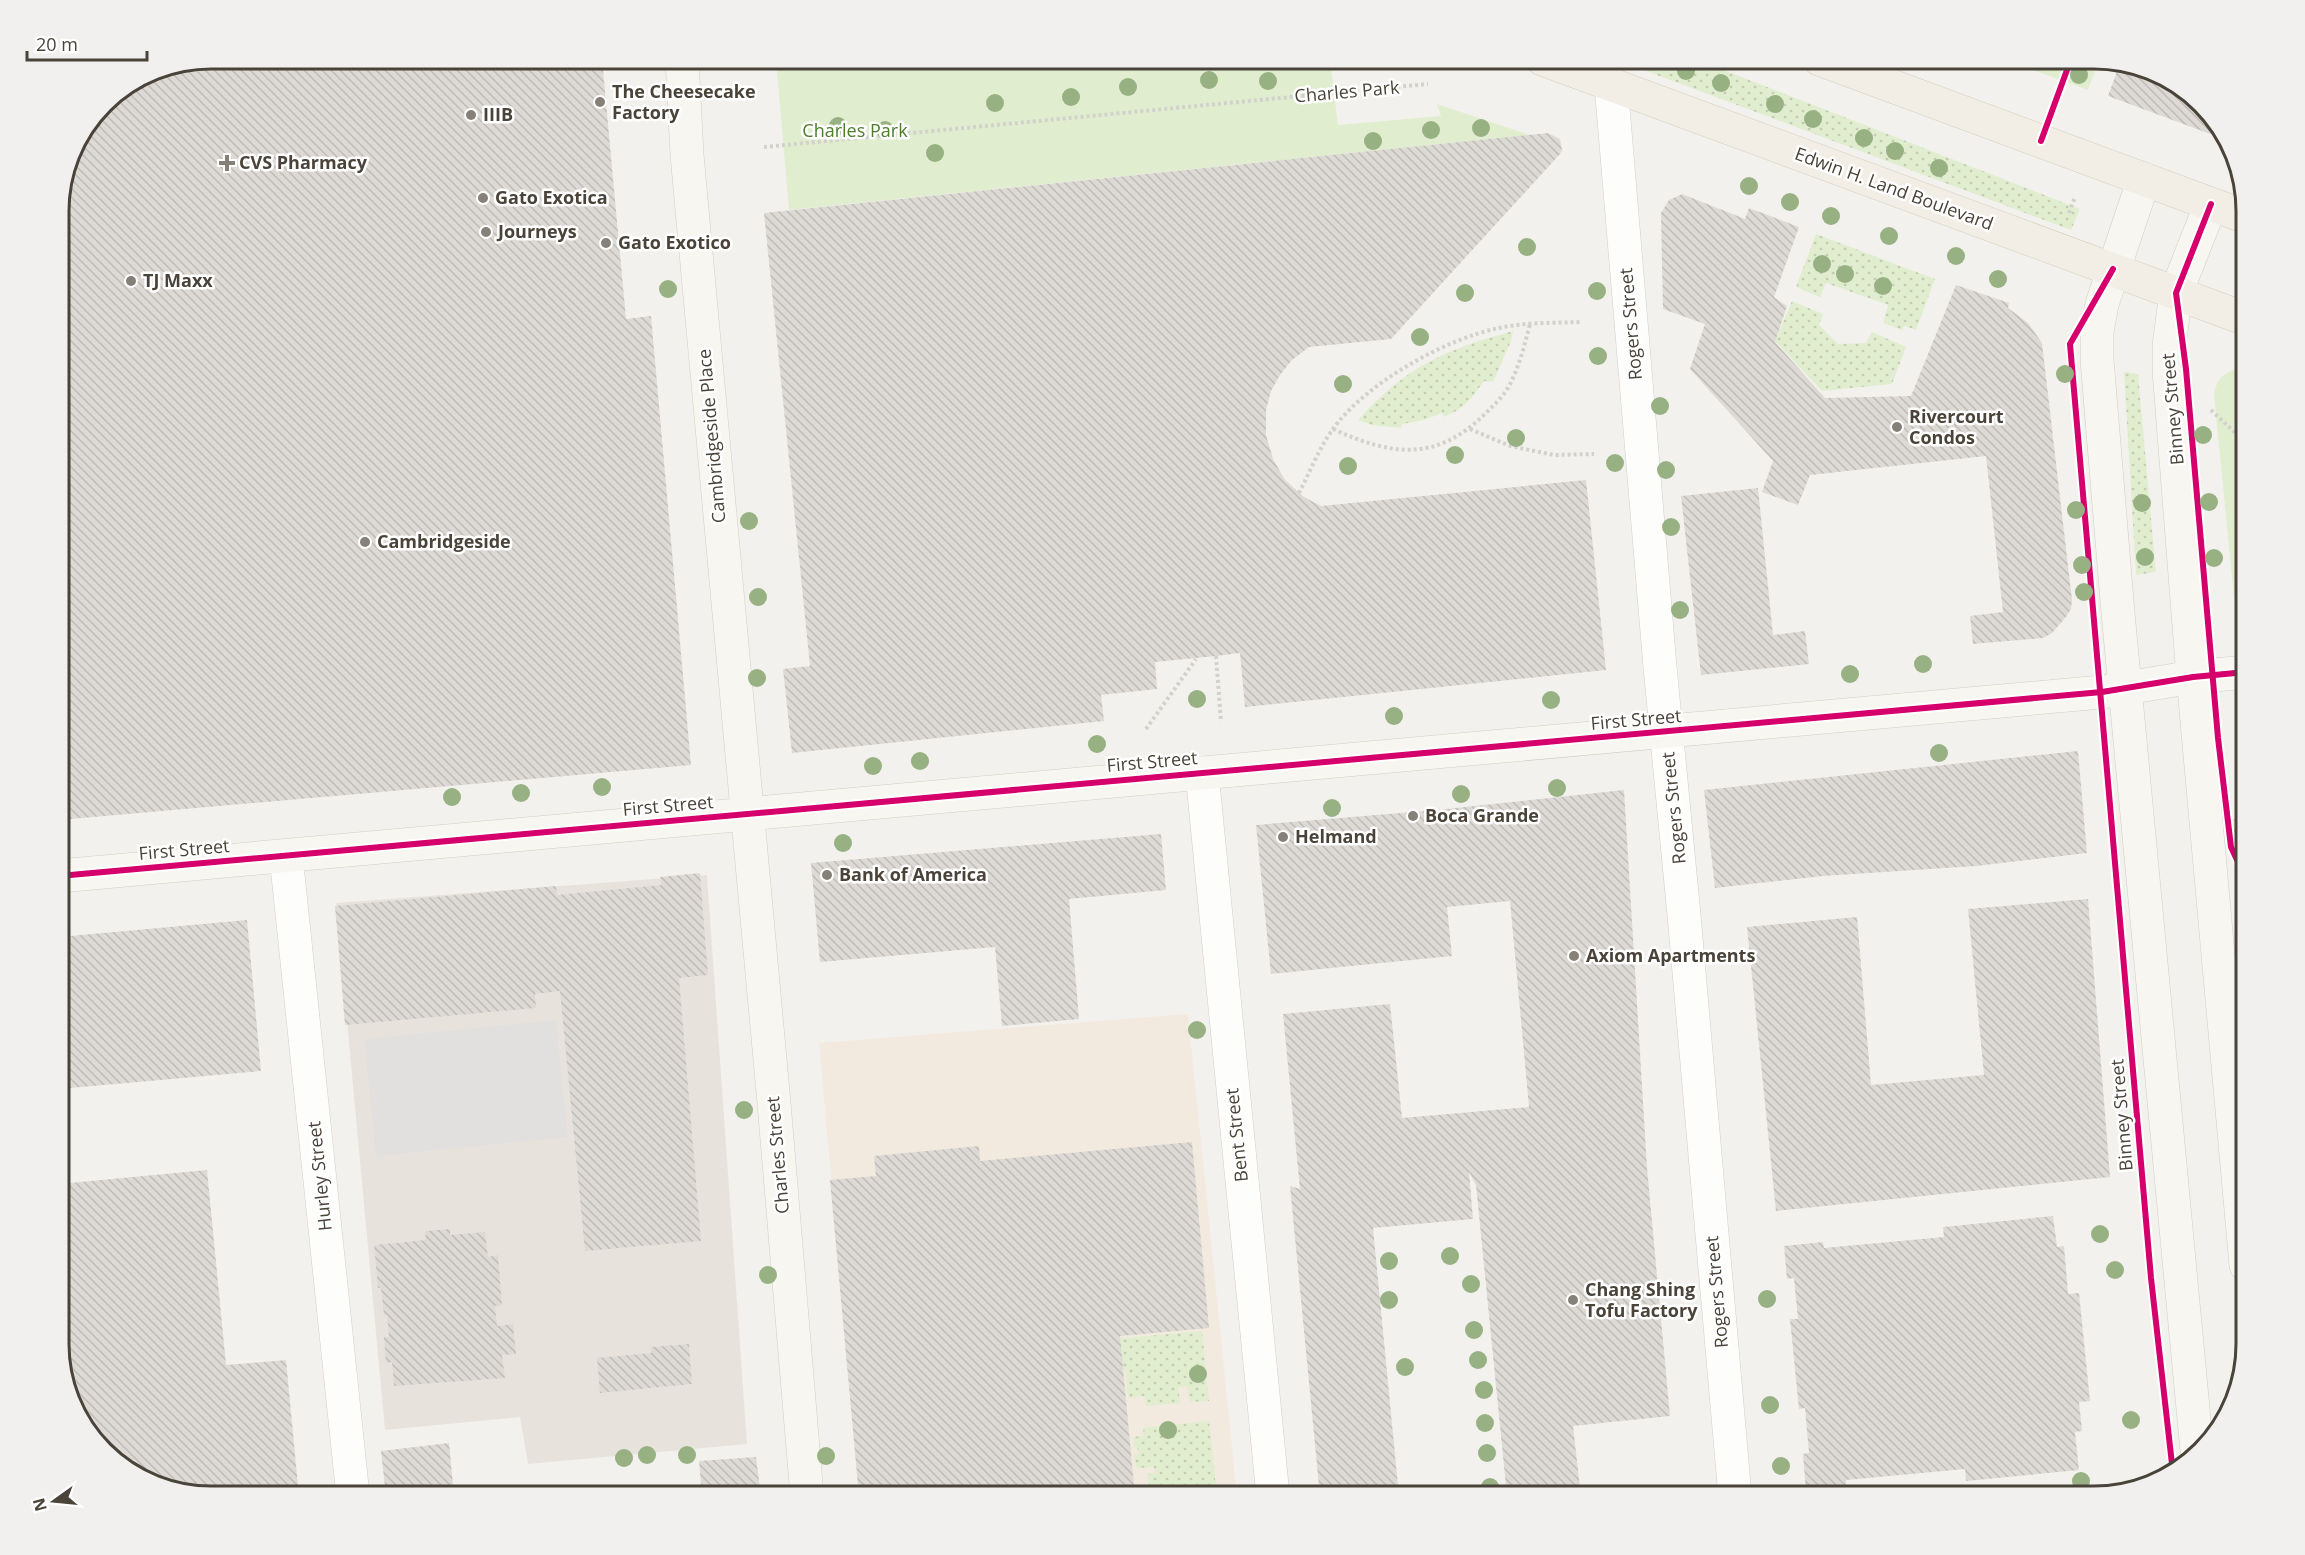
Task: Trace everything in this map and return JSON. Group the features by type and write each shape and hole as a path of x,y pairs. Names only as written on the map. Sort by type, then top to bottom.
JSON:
{"main road":[{"name":"Edwin H. Land Boulevard","path":"1571,69 2236,315"},
{"path":"1849,69 2236,213"}],"street":[{"name":"Cambridgeside Place","path":"683,69 687,155 746,814"},
{"name":"Rogers Street","path":"1611,84 1666,732 1734,1486"},
{"path":"2144,179 2102,304 2097,332 2097,360 2196,1443"},
{"name":"Binney Street","path":"2211,204 2176,293 2169,346 2169,370 2193,677 2236,1145"},
{"name":"First Street","path":"69,875 2102,692 2193,677 2236,673"},
{"name":"Bent Street","path":"1203,773 1272,1486"},
{"name":"Charles Street","path":"746,814 774,1103 806,1486"},
{"name":"Hurley Street","path":"286,856 352,1486"}],"path":[{"path":"1299,493 1333,429 1348,412 1379,386 1417,361 1477,334 1500,327 1582,322"},
{"path":"1333,429 1377,447 1395,450 1416,449 1453,440 1470,429 1500,399 1511,383 1530,324"},
{"path":"2211,410 2236,433"},
{"path":"1470,429 1509,446 1554,455 1594,454"},
{"path":"1216,656 1221,722"},
{"path":"1146,729 1196,658"}],"shaded area":[{"path":"707,875 747,1444 528,1464 520,1417 385,1430 336,903"},
{"path":"1188,1014 1236,1486 858,1486 819,1043"},
{"path":"556,1020 568,1137 376,1156 364,1039"}],"green space":[{"name":"Charles Park","path":"777,69 1331,69 1338,125 1441,116 1437,104 1530,135 789,210"},
{"path":"1641,69 1721,69 2080,209 2071,230"},
{"path":"2030,69 2096,69 2088,90"},
{"path":"1816,234 1935,279 1916,330 1904,326 1902,330 1883,323 1888,305 1826,283 1820,297 1796,287"},
{"path":"1792,301 1823,314 1819,325 1838,344 1866,343 1872,332 1906,347 1892,384 1822,391 1775,341"},
{"path":"1513,331 1493,382 1484,381 1471,398 1457,410 1444,417 1442,413 1424,420 1402,424 1401,428 1371,425 1358,420 1393,386 1428,362 1467,345"},
{"path":"2236,369 2236,600 2214,395 2220,379"},
{"path":"2124,372 2138,374 2156,572 2136,575"},
{"path":"2232,819 2236,819 2236,842"},
{"path":"1202,1331 1209,1401 1190,1402 1187,1386 1178,1387 1180,1403 1146,1406 1145,1396 1128,1398 1126,1370 1114,1371 1104,1340"},
{"path":"1209,1421 1216,1486 1177,1486 1177,1484 1149,1486 1147,1474 1155,1473 1154,1467 1136,1468 1134,1455 1139,1454 1137,1447 1134,1447 1133,1437 1144,1436 1143,1428"}],"building":[{"name":"Cambridgeside","path":"603,69 626,319 651,316 691,765 69,819 69,201 74,174 84,148 98,124 117,104 148,84 192,70"},
{"path":"2117,71 2149,80 2188,104 2214,135 2108,96"},
{"path":"1548,133 1560,139 1562,150 1560,154 1391,339 1309,347 1292,360 1271,391 1266,410 1266,435 1273,459 1285,480 1304,497 1321,506 1586,480 1606,670 1245,707 1240,653 1155,662 1157,689 1101,695 1104,721 792,753 783,669 810,666 764,213"},
{"name":"Rivercourt Condos","path":"1682,194 1745,219 1749,208 1799,227 1774,297 1787,306 1775,342 1825,398 1911,396 1956,285 2009,303 2008,308 2028,323 2042,343 2072,600 2071,609 2052,633 2043,638 1973,644 1970,616 2003,612 1986,456 1810,475 1798,505 1762,492 1773,461 1690,369 1705,324 1663,309 1661,213 1669,200"},
{"path":"1758,488 1773,635 1805,631 1809,664 1701,675 1681,496"},
{"path":"2078,751 2087,853 1976,866 1823,876 1715,888 1704,790"},
{"path":"1624,790 1647,1168 1670,1416 1573,1426 1580,1486 1506,1486 1476,1185 1469,1172 1473,1219 1373,1228 1398,1486 1319,1486 1290,1186 1300,1189 1283,1014 1390,1004 1402,1118 1529,1107 1510,901 1447,907 1452,956 1271,974 1256,825 1437,810"},
{"path":"1161,834 1166,890 1069,899 1079,1019 1002,1026 995,947 820,962 811,863"},
{"path":"700,873 708,975 679,978 701,1241 585,1251 560,991 535,994 536,1008 345,1025 335,906 556,886 557,895 661,885 660,877"},
{"path":"2088,899 2110,1177 1776,1211 1747,927 1857,917 1871,1085 1984,1075 1968,909"},
{"path":"247,920 261,1071 69,1088 69,936"},
{"path":"1192,1142 1209,1328 1120,1336 1134,1486 858,1486 830,1180 876,1176 874,1156 979,1146 980,1161"},
{"path":"207,1170 226,1365 286,1360 298,1486 211,1486 174,1481 132,1462 117,1451 98,1431 80,1399 69,1354 69,1183"},
{"path":"2053,1216 2057,1247 2064,1246 2068,1294 2079,1293 2090,1401 2079,1402 2082,1431 2075,1432 2079,1470 1966,1481 1965,1469 1846,1480 1846,1486 1806,1486 1803,1454 1809,1453 1805,1408 1799,1409 1790,1319 1798,1319 1794,1278 1787,1279 1784,1246 1823,1242 1824,1248 1944,1237 1943,1227"},
{"path":"450,1229 450,1235 485,1232 488,1257 498,1255 502,1305 495,1306 497,1326 513,1324 516,1354 502,1355 505,1378 394,1386 392,1362 386,1363 384,1337 389,1337 387,1315 384,1315 381,1288 378,1288 374,1245 426,1240 425,1231"},
{"path":"689,1344 692,1384 600,1393 597,1358 651,1353 651,1347"},
{"path":"449,1443 453,1486 385,1486 381,1451"},
{"path":"756,1457 760,1486 701,1486 699,1461"}],"cycle path":[{"path":"2041,141 2067,69"},
{"path":"2211,204 2176,293 2186,369 2218,738 2231,847 2236,858"},
{"path":"2113,269 2070,344 2151,1278 2172,1463"},
{"path":"69,875 2102,692 2193,677 2236,673"}],"place":[{"name":"The Cheesecake Factory","path":"600,102"},
{"name":"IIIB","path":"471,115"},
{"name":"CVS Pharmacy","path":"227,163"},
{"name":"Gato Exotica","path":"483,198"},
{"name":"Journeys","path":"486,232"},
{"name":"Gato Exotico","path":"606,243"},
{"name":"TJ Maxx","path":"131,281"},
{"name":"Rivercourt Condos","path":"1897,427"},
{"name":"Cambridgeside","path":"365,542"},
{"name":"Boca Grande","path":"1413,816"},
{"name":"Helmand","path":"1283,837"},
{"name":"Bank of America","path":"827,875"},
{"name":"Axiom Apartments","path":"1574,956"},
{"name":"Chang Shing Tofu Factory","path":"1573,1300"}]}
